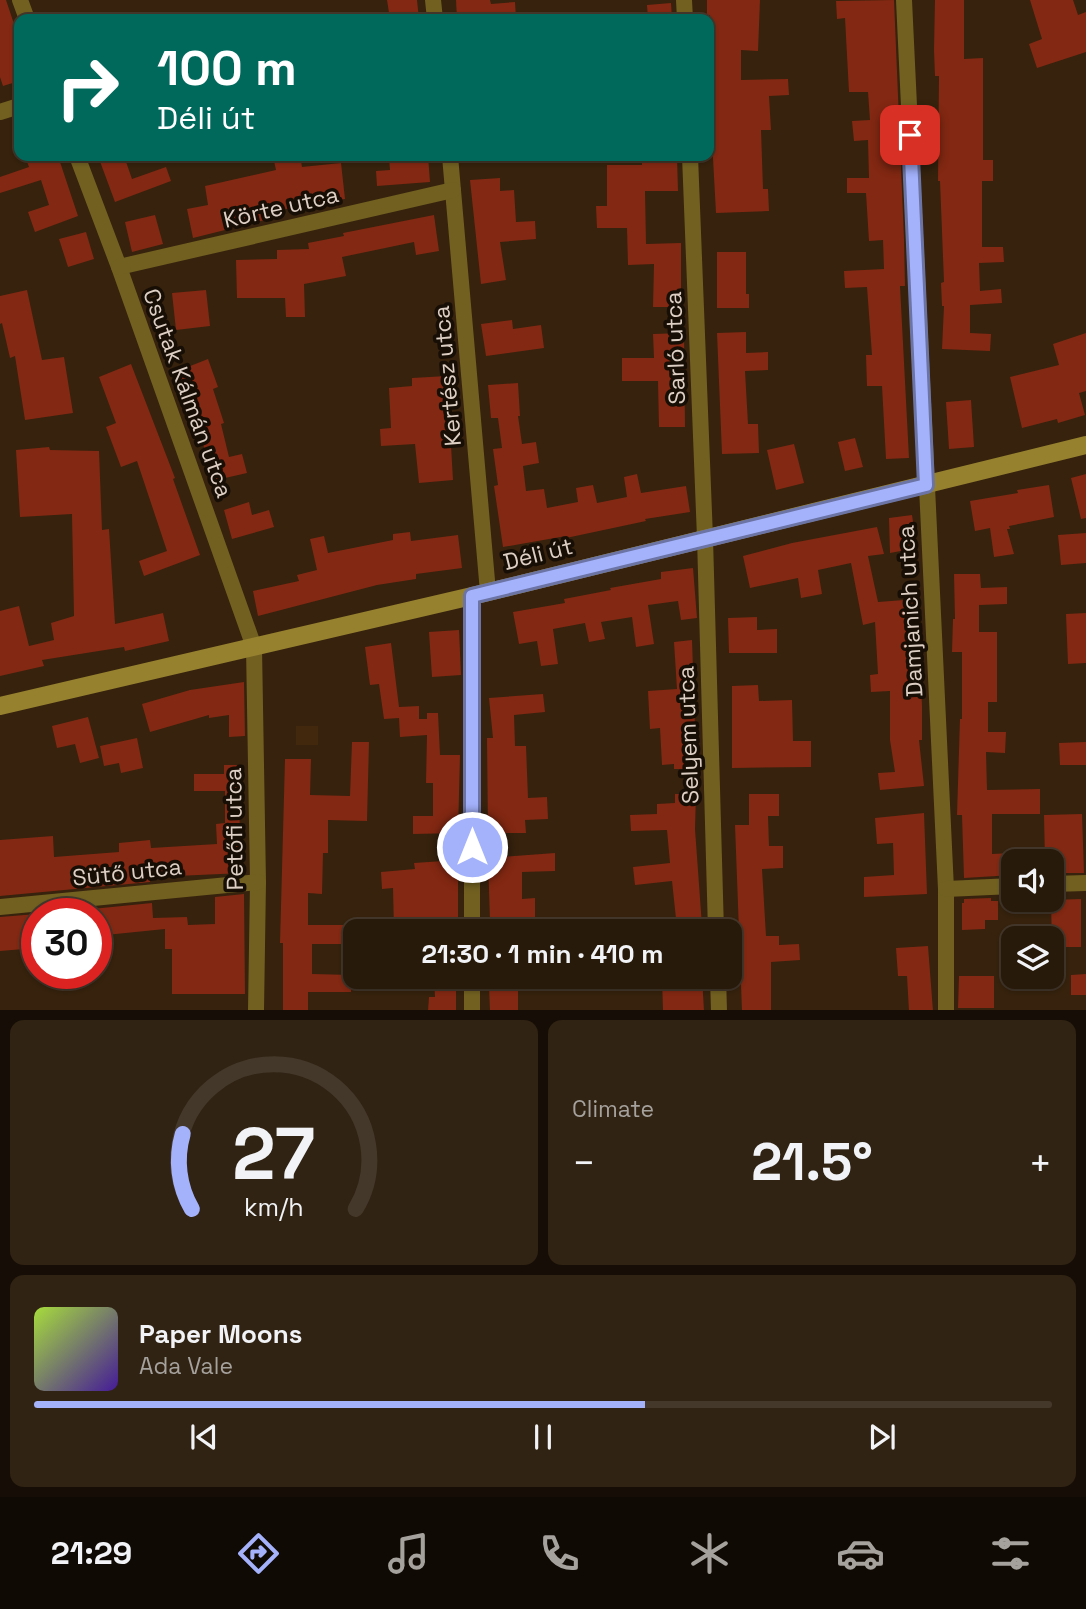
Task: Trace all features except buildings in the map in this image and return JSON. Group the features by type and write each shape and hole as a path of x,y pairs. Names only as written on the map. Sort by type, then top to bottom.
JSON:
{"street":[{"name":"Damjanich utca","path":"904,0 946,889 946,1010"},
{"name":"Csutak Kálmán utca","path":"79,161 254,647"},
{"name":"Kertész utca","path":"450,161 480,594 472,919"},
{"name":"Sarló utca","path":"690,161 705,538"},
{"name":"Körte utca","path":"119,267 453,190"},
{"name":"Déli út","path":"0,706 480,594 1086,445"},
{"name":"Selyem utca","path":"705,538 716,919"},
{"name":"Petőfi utca","path":"254,647 258,881 256,1010"},
{"name":"Sütő utca","path":"0,907 258,881"},
{"path":"1064,884 1086,883"},
{"path":"946,889 1001,887"},
{"path":"472,989 472,1010"},
{"path":"718,989 719,1010"}],"shaded area":[{"path":"296,726 318,726 318,745 296,745"}],"route":[{"path":"472,847 472,596 926,485 910,135"}]}
